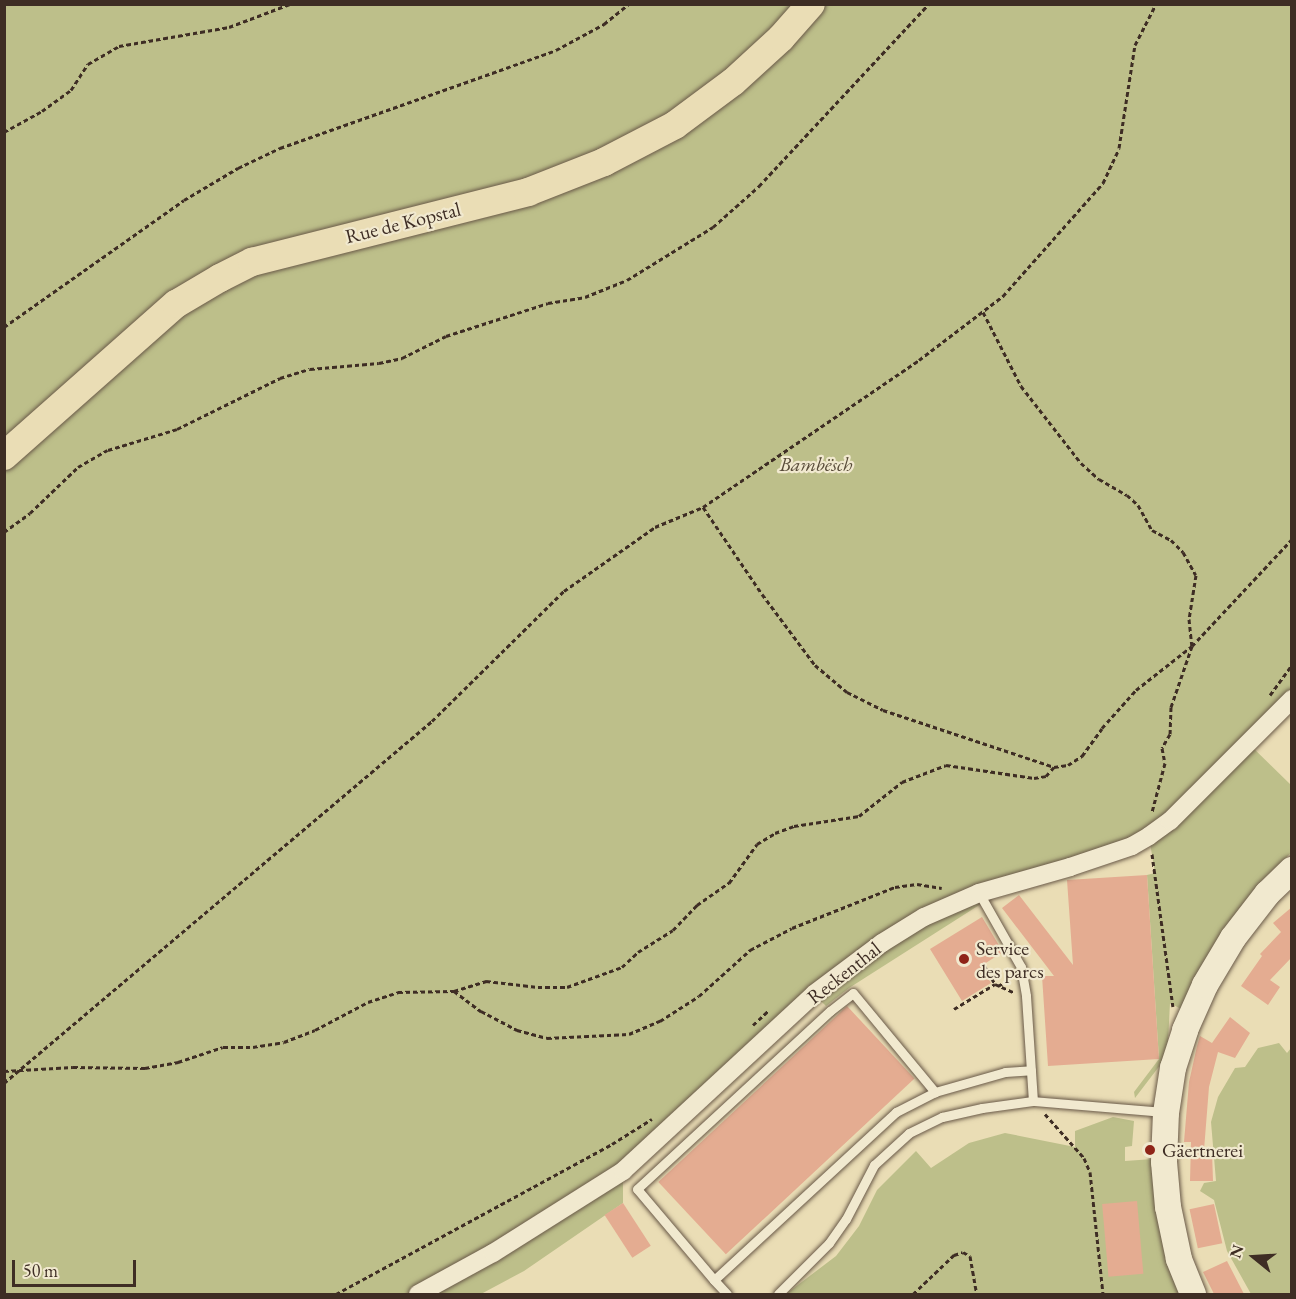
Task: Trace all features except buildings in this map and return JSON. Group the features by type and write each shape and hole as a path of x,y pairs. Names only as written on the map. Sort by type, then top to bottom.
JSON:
{"main road":[{"name":"Rue de Kopstal","path":"4,456 176,304 220,278 252,262 528,192 604,162 675,125 733,82 781,38 811,4"},
{"path":"1193,1294 1179,1258 1168,1207 1164,1162 1166,1113 1173,1068 1185,1030 1205,985 1233,938 1267,894 1292,870"}],"street":[{"name":"Reckenthal","path":"418,1294 493,1253 623,1171 814,994 882,943 924,917 979,893 1070,867 1132,846 1149,836 1170,821 1292,699"}],"lane":[{"path":"979,893 1022,967 1033,1101"},
{"path":"637,1188 853,993 935,1092"},
{"path":"787,1019 803,1036"},
{"path":"714,1280 896,1112 935,1092 1005,1072 1031,1070"},
{"path":"778,1294 829,1243 846,1219 874,1166 909,1133 942,1118 982,1108 1033,1101 1166,1113"},
{"path":"623,1171 727,1294"}],"path":[{"path":"4,132 42,111 71,90 88,64 119,46 229,27 290,4"},
{"path":"4,327 184,200 238,168 280,148 556,50 604,24 629,4"},
{"path":"4,532 30,513 78,467 108,450 177,429 280,378 310,369 379,363 402,358 446,336 548,303 585,297 627,280 713,227 752,193 929,4"},
{"path":"4,1083 432,721 564,591 655,527 704,507 919,360 983,312 1026,271 1103,183 1119,148 1135,45 1156,4"},
{"path":"983,312 1021,386 1081,463 1099,479 1127,495 1138,505 1152,530 1171,540 1183,552 1196,574 1189,619 1192,645 1171,707 1170,734 1162,748 1165,763 1151,815"},
{"path":"704,507 762,594 815,665 847,692 883,710 1054,767 1068,765 1082,756 1102,728 1136,690 1192,645 1292,539"},
{"path":"4,1071 73,1067 145,1068 178,1062 223,1047 253,1047 284,1042 315,1030 368,1002 398,992 454,991 486,981 501,980 538,987 567,987 622,967 638,952 673,930 697,905 729,883 757,844 794,826 859,816 902,782 934,768 959,765 1034,778 1046,776 1054,767"},
{"path":"1149,836 1169,973 1170,1003 1185,1030"},
{"path":"454,991 481,1011 517,1030 547,1038 629,1034 660,1021 680,1009 699,996 750,950 792,928 895,887 917,884 942,888"},
{"path":"984,965 995,984 1026,996"},
{"path":"954,1009 995,984"},
{"path":"1033,1101 1084,1158 1090,1172 1103,1294"},
{"path":"336,1294 612,1144 656,1117"},
{"path":"913,1294 954,1255 963,1252 970,1256 977,1294"}],"green space":[{"name":"Bambësch","path":"5,5 1291,5 1291,699 1249,744 1291,785 1291,853 1260,882 1223,930 1181,1009 1170,1003 1168,1042 1164,1060 1135,1098 1134,1092 1159,1059 1147,875 1155,873 1149,837 999,886 984,902 849,988 826,1006 814,994 623,1171 623,1203 524,1271 481,1294 5,1294"},
{"path":"1279,1043 1287,1053 1291,1048 1291,1294 1251,1294 1227,1251 1214,1200 1200,1191 1204,1183 1216,1181 1211,1122 1218,1097 1235,1068 1245,1067 1258,1048"},
{"path":"1113,1117 1134,1121 1132,1146 1125,1147 1125,1161 1153,1159 1180,1294 786,1294 836,1256 859,1226 877,1190 916,1151 931,1168 969,1143 1005,1133 1075,1147 1075,1131"}],"place":[{"name":"Service des parcs","path":"964,959"},
{"name":"Gäertnerei","path":"1150,1150"}]}
